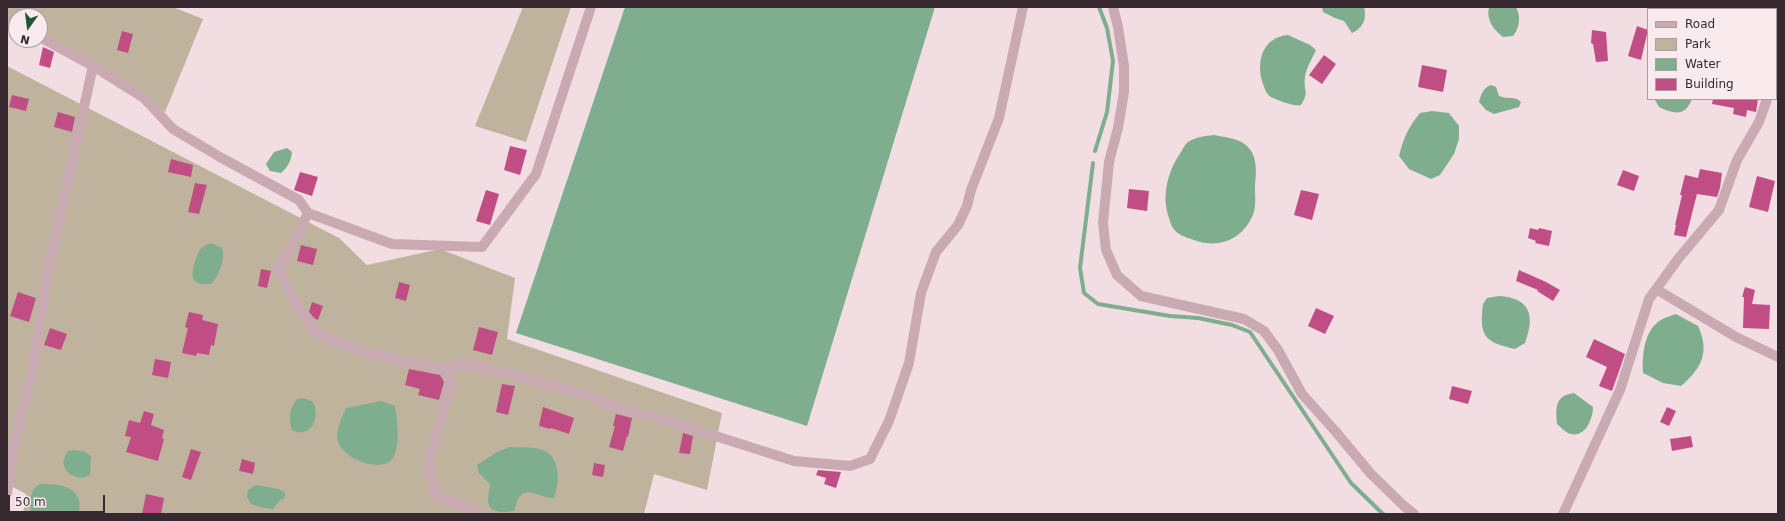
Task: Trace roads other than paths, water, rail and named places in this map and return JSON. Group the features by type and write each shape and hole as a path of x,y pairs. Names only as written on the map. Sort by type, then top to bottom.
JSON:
{"street":[{"path":"48,41 93,66 144,98 173,129 220,157 300,200 308,213 392,244 482,247 536,174 591,7"},
{"path":"308,213 290,251 277,269 300,310 316,333 355,349 418,365 444,369 462,364 482,367 577,392 624,410 659,418 794,461 850,466 870,459 889,421 909,363 921,294 936,252 958,225 967,206 971,190 997,124 1023,7"},
{"path":"1113,7 1118,27 1124,66 1124,92 1118,128 1109,162 1104,224 1106,250 1117,275 1140,296 1244,319 1264,331 1278,350 1302,394 1371,474 1414,514"},
{"path":"7,493 13,450 33,368 47,275 93,66"},
{"path":"1563,514 1620,390 1649,299 1678,259 1719,210 1737,160 1759,122 1767,100"},
{"path":"1656,289 1736,337 1778,356"},
{"path":"444,369 451,382 428,465 435,495 483,514"}],"water":[{"path":"625,7 935,7 807,426 516,333"},
{"path":"1322,7 1364,7 1365,15 1363,23 1359,29 1352,33 1344,21 1323,12"},
{"path":"1489,7 1516,7 1519,14 1519,22 1513,36 1503,37 1496,31 1489,20"},
{"path":"1288,35 1310,45 1316,50 1306,74 1306,94 1301,105 1290,104 1269,96 1264,88 1260,73 1261,57 1264,50 1273,40"},
{"path":"1491,85 1496,87 1499,96 1513,98 1521,102 1519,107 1494,114 1486,110 1479,102 1483,92"},
{"path":"1655,100 1692,100 1686,109 1678,112 1659,107"},
{"path":"1432,111 1449,113 1459,126 1459,139 1454,154 1440,175 1431,179 1409,169 1399,156 1402,144 1416,118 1420,113"},
{"path":"1214,135 1236,140 1248,147 1254,157 1256,169 1255,206 1250,221 1238,235 1230,240 1213,244 1184,237 1177,233 1172,227 1167,209 1166,192 1169,175 1176,159 1186,144 1197,138"},
{"path":"287,148 292,152 287,166 281,173 270,171 266,164 274,152"},
{"path":"211,243 222,248 223,257 221,267 211,284 199,284 194,280 193,276 195,262 201,249"},
{"path":"1499,296 1510,297 1518,300 1528,310 1530,325 1525,343 1515,349 1496,344 1486,336 1483,330 1483,304 1487,298"},
{"path":"1676,314 1698,326 1702,335 1703,344 1702,359 1699,366 1681,386 1663,383 1643,373 1645,344 1651,330 1655,324 1666,317"},
{"path":"1574,393 1593,407 1593,412 1589,423 1579,434 1568,433 1557,424 1556,413 1560,400 1567,395"},
{"path":"303,398 312,401 316,413 313,424 309,429 305,432 299,432 292,430 290,413 297,399"},
{"path":"381,401 395,406 398,440 395,453 393,458 387,463 380,465 361,462 345,452 339,445 337,433 340,422 346,408"},
{"path":"509,447 539,449 551,456 555,462 558,473 554,498 528,492 519,497 514,511 498,512 491,508 488,500 490,484 479,473 477,465 497,452"},
{"path":"68,451 83,451 91,456 90,475 82,478 76,477 65,469 65,456"},
{"path":"42,484 58,485 71,489 78,498 80,505 79,514 31,514 31,496 35,488"},
{"path":"256,485 279,489 285,493 284,499 280,500 273,509 251,504 247,497 248,490"}],"waterway":[{"path":"1095,151 1107,112 1113,61 1107,28 1099,7"},
{"path":"1093,163 1080,268 1084,293 1098,304 1170,316 1198,318 1232,325 1250,332 1351,483 1383,514"}]}
